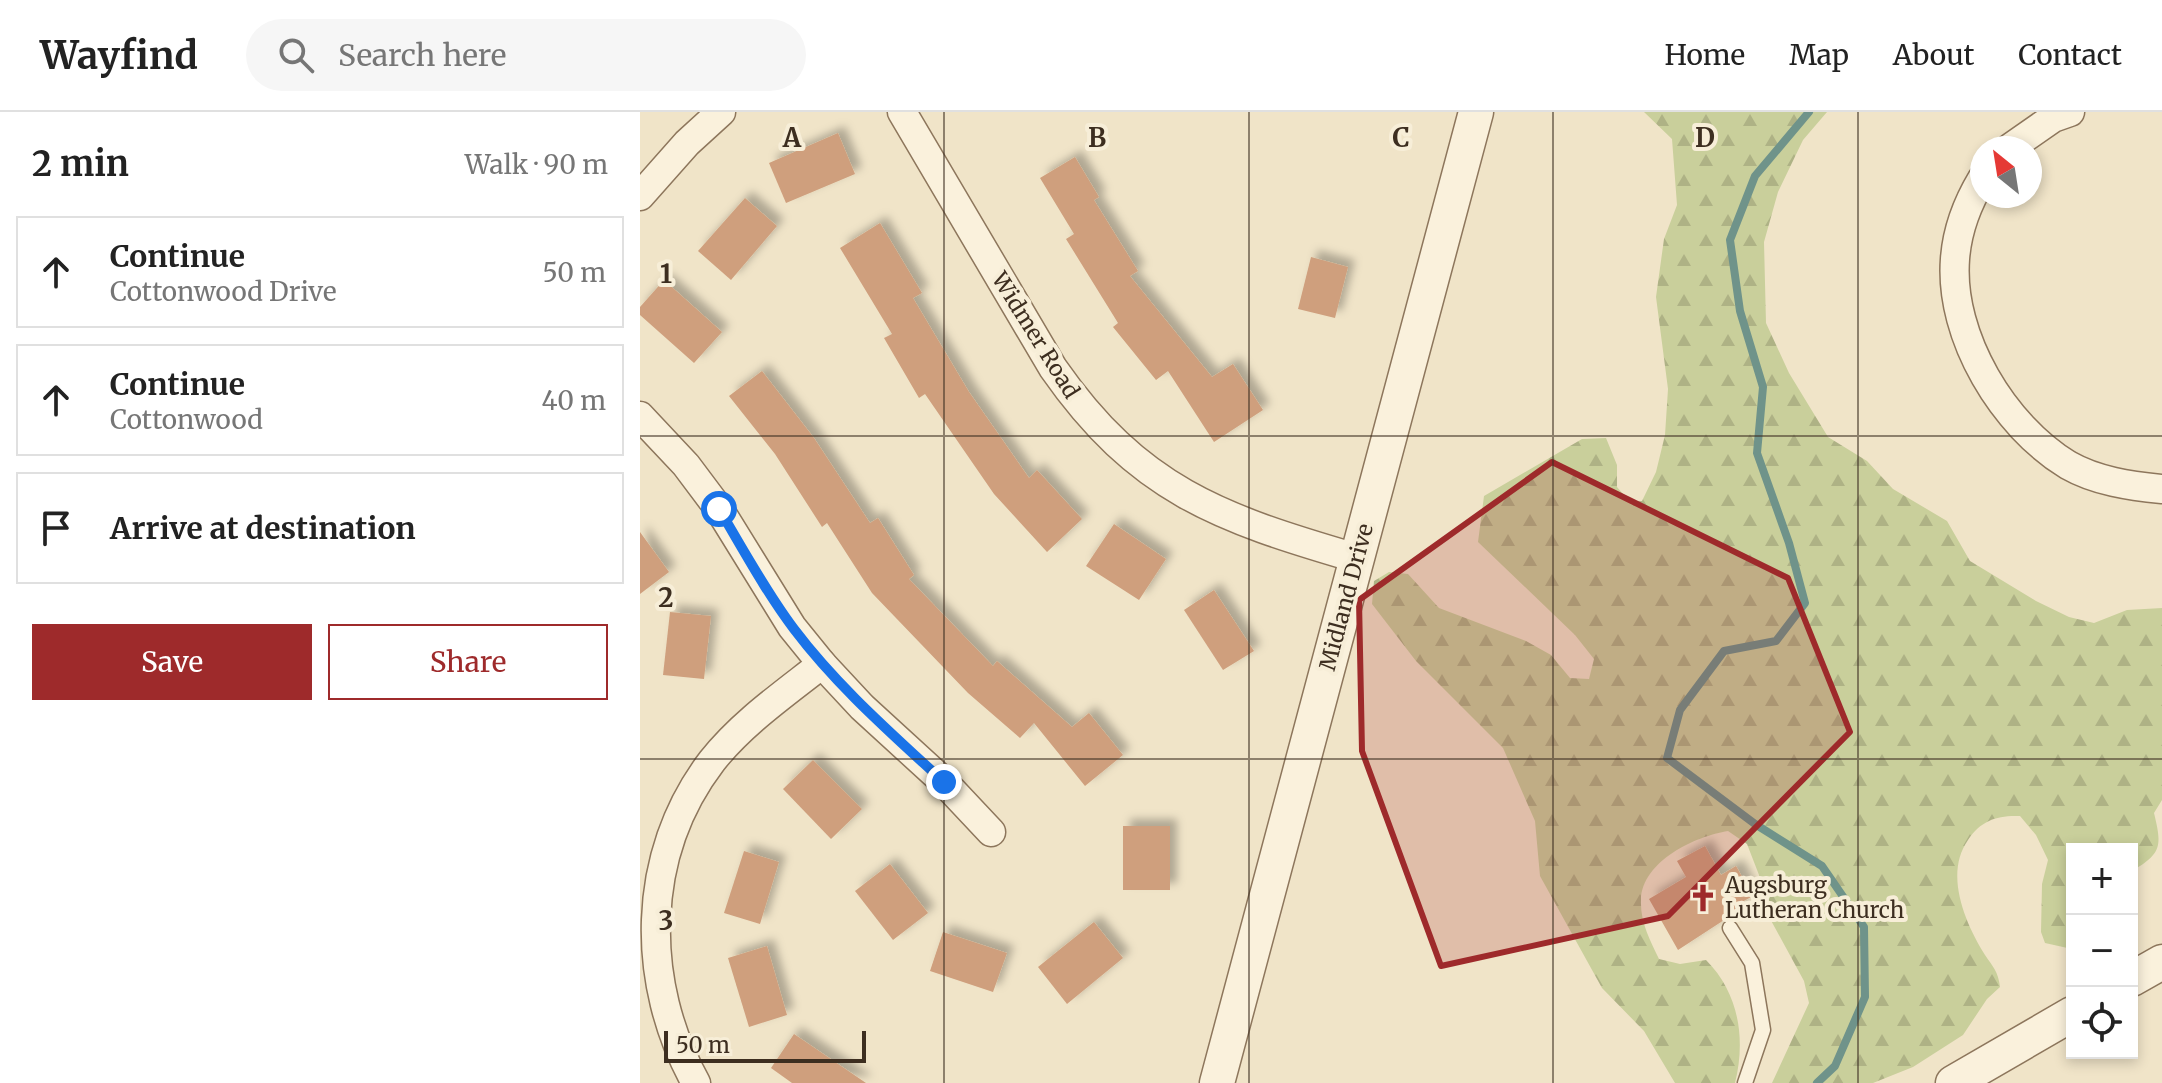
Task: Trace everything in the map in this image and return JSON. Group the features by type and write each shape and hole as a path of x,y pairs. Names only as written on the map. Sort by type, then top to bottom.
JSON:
{"street":[{"path":"640,196 687,143 721,112"},
{"name":"Widmer Road","path":"902,112 1053,368 1077,402 1121,449 1171,487 1227,518 1356,558"},
{"name":"Midland Drive","path":"1217,1083 1476,112"},
{"path":"2027,136 2053,118 2070,112"},
{"path":"1970,203 1962,219 1954,261 1958,302 1976,359 2008,410 2034,440 2070,466 2117,484 2162,489"},
{"path":"640,416 686,465 719,509 792,627 822,664 991,832"},
{"path":"696,1083 670,1031 655,978 652,923 660,866 680,813 713,760 746,725 822,664"},
{"path":"2138,976 2162,962"},
{"path":"1953,1083 2066,1017"}],"lane":[{"path":"1730,928 1752,963 1763,1030 1745,1083"}],"highlighted area":[{"path":"1552,462 1788,578 1850,732 1668,916 1441,966 1362,751 1359,600"}],"green space":[{"path":"1644,112 1827,112 1803,140 1778,192 1764,242 1766,323 1789,373 1828,437 1867,461 1893,489 1947,521 1970,561 2036,601 2069,617 2094,623 2127,610 2162,608 2162,800 2154,813 2158,841 2154,853 2138,867 2138,843 2066,843 2066,948 2045,943 2041,932 2042,884 2048,860 2036,835 2020,816 1997,818 1984,823 1961,853 1958,883 1965,914 1995,970 2000,987 1987,999 1963,1035 1913,1067 1873,1083 1772,1083 1809,1003 1804,981 1762,904 1759,875 1747,844 1728,831 1701,838 1661,862 1644,886 1641,900 1646,931 1659,959 1680,964 1706,960 1726,987 1737,1017 1740,1050 1735,1083 1675,1083 1644,1031 1602,988 1540,876 1535,821 1503,748 1416,661 1372,604 1374,581 1389,572 1408,574 1439,608 1526,641 1551,655 1570,678 1589,679 1594,659 1575,635 1478,542 1484,496 1582,439 1606,438 1617,465 1617,487 1630,502 1642,501 1656,472 1665,435 1668,389 1656,297 1664,239 1677,205 1672,139"}],"building":[{"path":"838,133 855,174 786,203 769,163"},
{"path":"1075,157 1099,197 1094,200 1138,271 1130,276 1212,377 1233,364 1263,410 1214,442 1168,371 1156,380 1113,327 1118,323 1066,239 1074,234 1040,178"},
{"path":"745,198 777,226 731,280 698,251"},
{"path":"880,223 922,293 913,298 969,392 1029,478 1037,470 1082,519 1047,552 994,494 925,394 919,398 884,338 892,334 840,248"},
{"path":"1311,257 1348,267 1335,318 1298,309"},
{"path":"664,280 722,332 694,363 640,315 640,307"},
{"path":"762,371 814,438 870,523 878,518 914,575 909,579 993,666 997,661 1072,727 1089,713 1123,755 1085,786 1034,723 1020,738 968,693 872,593 827,523 822,527 775,454 729,396"},
{"path":"1114,524 1166,559 1139,600 1086,566"},
{"path":"640,532 669,572 640,594"},
{"path":"1214,590 1254,651 1223,670 1184,610"},
{"path":"670,612 711,616 704,679 663,675"},
{"path":"813,760 862,809 831,839 783,789"},
{"path":"1123,826 1170,826 1170,890 1123,890"},
{"name":"Augsburg Lutheran Church","path":"1705,846 1721,875 1736,866 1753,896 1738,904 1741,909 1678,950 1649,899 1686,877 1677,861"},
{"path":"744,851 779,862 760,924 724,913"},
{"path":"890,864 928,913 893,940 855,891"},
{"path":"1094,922 1123,958 1067,1004 1038,967"},
{"path":"943,932 1007,953 993,992 930,971"},
{"path":"767,946 787,1015 749,1027 728,958"},
{"path":"794,1034 866,1083 792,1083 771,1068"}],"waterway":[{"path":"1809,112 1755,176 1730,240 1740,311 1763,387 1757,453 1789,543 1805,603 1776,641 1724,651 1680,710 1667,758 1755,824 1822,866 1864,927 1865,997 1835,1066 1817,1083"}],"place":[{"name":"Augsburg Lutheran Church","path":"1703,898"}],"route":[{"path":"719,509 792,627 822,664 862,707 944,782"}]}
